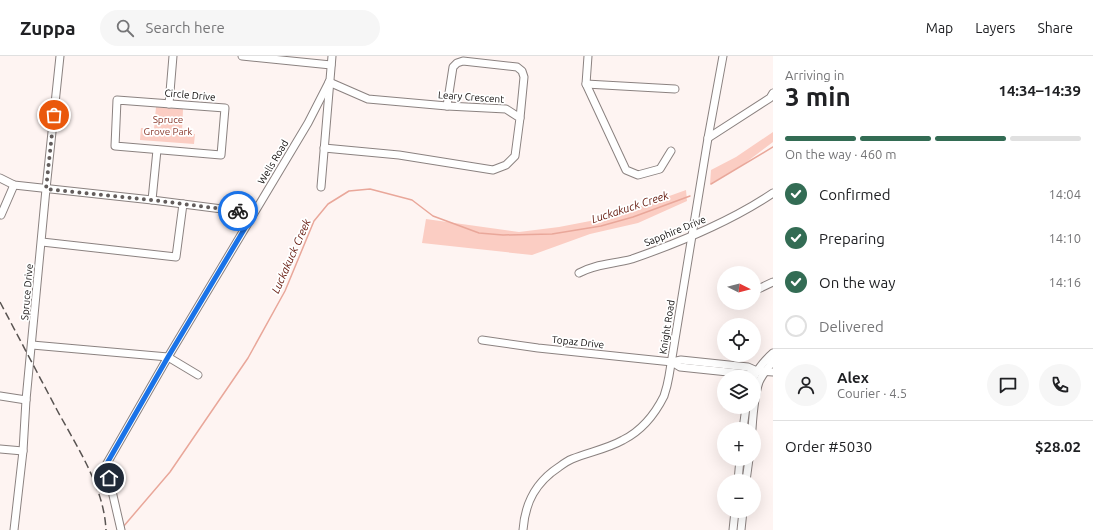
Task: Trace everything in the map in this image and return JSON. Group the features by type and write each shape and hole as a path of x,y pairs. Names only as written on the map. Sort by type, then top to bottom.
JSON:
{"street":[{"name":"Spruce Drive","path":"14,530 23,451 26,400 60,56"},
{"path":"169,104 173,56"},
{"path":"242,56 331,65"},
{"name":"Wells Road","path":"121,530 106,465 168,357 308,123 329,82 332,56"},
{"path":"588,56 586,84 626,170 638,175 660,169 671,151"},
{"name":"Knight Road","path":"522,530 526,509 531,495 550,472 571,459 614,445 624,440 644,424 655,412 664,395 670,376 708,138 723,56"},
{"path":"324,148 399,155 493,170 506,165 515,156 524,77 522,71 517,67 463,61 457,63 453,67 447,106"},
{"path":"321,187 329,82"},
{"name":"Leary Crescent","path":"329,82 368,99 447,106 506,109 520,118"},
{"path":"586,84 675,89"},
{"path":"708,138 770,98 773,93"},
{"name":"Circle Drive","path":"117,100 169,104 226,108 221,155 115,146 117,100"},
{"path":"152,200 157,150"},
{"path":"0,178 14,185 254,213"},
{"path":"1,215 14,185"},
{"name":"Sapphire Drive","path":"579,272 587,268 630,259 692,236 731,218 773,193"},
{"path":"42,242 176,256 183,204"},
{"path":"761,288 773,282"},
{"name":"Topaz Drive","path":"482,340 538,348 672,362 681,360 748,367 751,370"},
{"path":"32,345 168,357 198,375"},
{"path":"758,370 764,361 773,353"},
{"path":"753,422 755,397 759,382 773,361"},
{"name":"Topaz Drive","path":"761,372 773,372"},
{"path":"0,396 26,400"},
{"path":"0,449 23,451"},
{"path":"733,530 734,518"},
{"path":"741,530 742,518"}],"green space":[{"name":"Spruce Grove Park","path":"156,107 183,109 182,133 195,134 194,144 140,140 141,128 154,129"},
{"path":"773,132 773,142 744,164 710,184 711,170 736,157"},
{"path":"686,190 687,201 638,223 590,234 532,255 422,243 426,219 519,232 559,227 611,217"}],"waterway":[{"name":"Luckakuck Creek","path":"711,184 773,147"},
{"name":"Luckakuck Creek","path":"123,527 170,472 248,358 285,291 314,221 328,204 349,191 370,189 412,200 433,216 479,233 503,235 552,234 601,226 633,217 690,196"}],"railway":[{"path":"0,302 81,453 95,483 104,514 106,530"}],"way so far":[{"path":"54,115 46,189 238,211"}],"route":[{"path":"109,478 106,465 168,357 254,213 238,211"}]}
